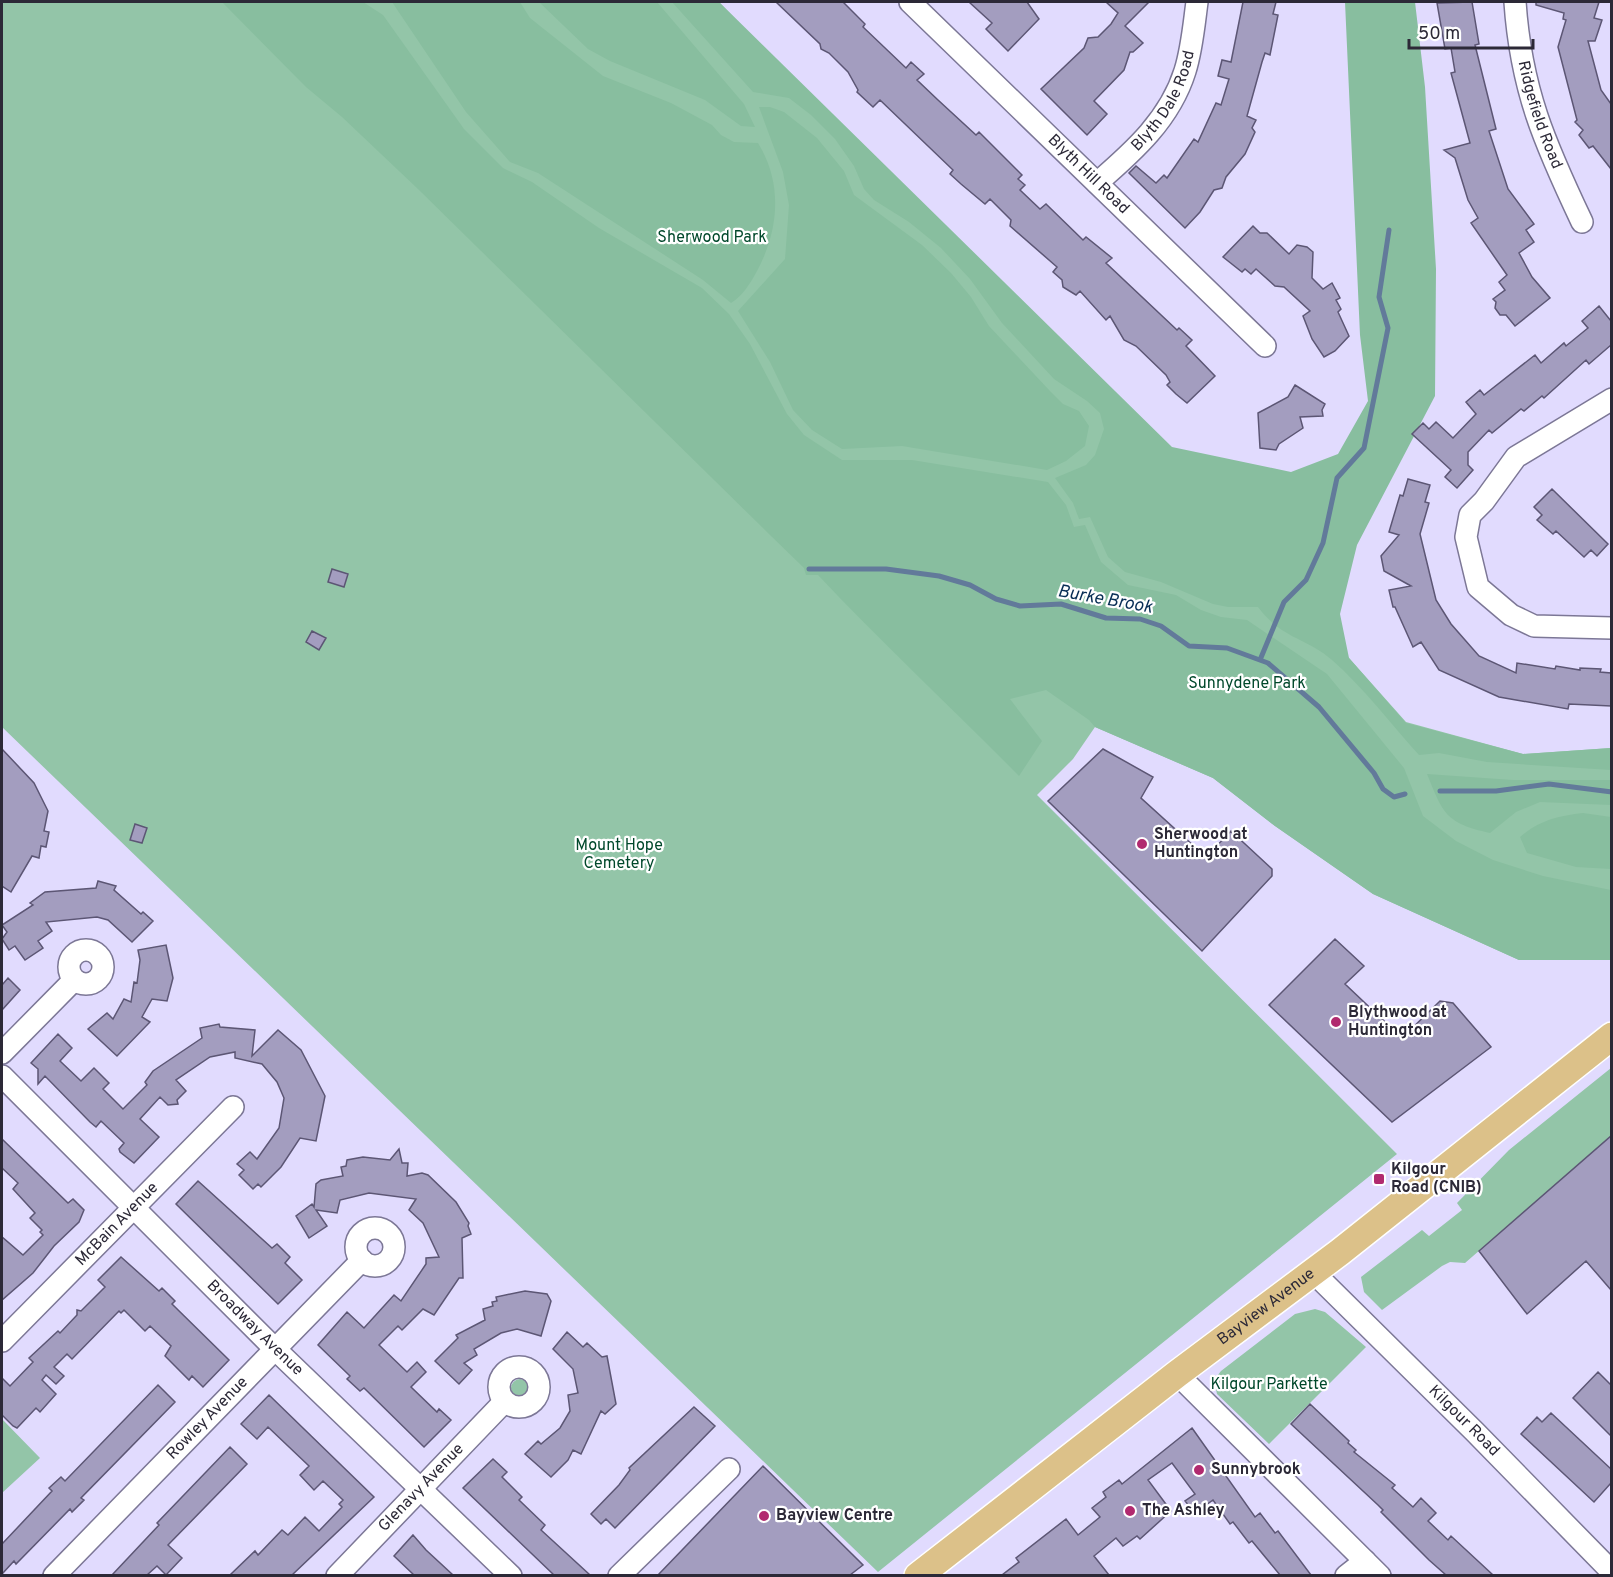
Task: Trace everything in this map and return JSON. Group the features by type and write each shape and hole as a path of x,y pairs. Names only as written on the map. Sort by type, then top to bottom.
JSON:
{"main road":[{"name":"Bayview Avenue","path":"918,1575 1177,1374 1313,1272 1611,1036"}],"street":[{"name":"Blyth Hill Road","path":"910,2 1265,346"},
{"name":"Blyth Dale Road","path":"1097,183 1161,121 1170,107 1186,70 1197,2"},
{"name":"Ridgefield Road","path":"1515,2 1521,56 1534,112 1582,222"},
{"path":"1611,399 1516,457 1484,501 1470,514 1466,537 1478,587 1511,615 1534,626 1611,628"},
{"path":"2,1053 74,980"},
{"name":"Broadway Avenue","path":"2,1076 276,1350 511,1575"},
{"name":"McBain Avenue","path":"2,1341 232,1107"},
{"name":"Rowley Avenue","path":"54,1575 362,1260"},
{"name":"Kilgour Road","path":"1313,1272 1475,1432 1611,1572"},
{"path":"1177,1374 1372,1568"},
{"name":"Glenavy Avenue","path":"337,1575 504,1402"},
{"path":"619,1575 729,1469"},
{"path":"1346,1575 1372,1568"}],"green space":[{"name":"Mount Hope Cemetery","path":"2,2 719,2 1349,658 1406,722 1523,754 1611,748 1611,960 1519,960 1373,894 1275,826 1213,778 1095,727 1073,759 1037,795 1397,1154 878,1572 2,727"},
{"name":"Sunnydene Park","path":"222,2 363,2 383,15 464,129 503,168 532,182 599,228 702,288 729,314 750,344 787,414 804,435 842,460 912,460 1048,482 1066,505 1074,527 1085,525 1101,562 1128,585 1176,595 1201,610 1221,617 1247,620 1327,674 1404,768 1423,816 1456,841 1493,860 1543,876 1611,890 1611,960 1519,960 1373,894 1275,826 1213,778 1095,727 1089,720 1046,690 1010,699 1042,741 1019,776 818,575 806,575 804,568 418,189 342,117 306,87"},
{"name":"Sherwood Park","path":"392,2 520,2 530,18 603,76 671,103 712,125 721,135 734,142 758,143 771,174 774,190 774,223 764,255 743,293 731,303 703,280 538,173 510,162 466,112"},
{"path":"539,2 657,2 744,104 755,127 741,126 705,100 610,61 588,49"},
{"path":"672,2 719,2 1172,447 1291,472 1338,454 1368,401 1360,335 1345,2 1415,2 1425,87 1436,269 1435,396 1357,545 1340,614 1349,658 1406,723 1523,754 1611,748 1611,770 1487,762 1439,753 1419,755 1366,694 1332,660 1276,626 1258,607 1228,607 1213,604 1161,582 1125,572 1108,557 1090,517 1079,519 1073,503 1055,478 1086,465 1095,455 1104,429 1100,413 1087,401 1054,379 1002,323 970,279 941,248 909,222 874,200 864,189 854,166 835,139 811,115 789,98 753,92"},
{"path":"759,107 770,107 784,112 817,138 844,171 854,195 922,245 951,273 971,297 989,326 1063,404 1079,411 1089,426 1085,446 1066,461 1047,470 902,446 842,449 812,430 793,410 770,362 738,311 785,259 789,205 783,172"},
{"path":"1427,774 1513,780 1611,780 1611,805 1540,802 1516,812 1490,833 1463,825 1448,814 1437,798"},
{"path":"1583,813 1611,817 1611,869 1576,867 1527,853 1520,837 1527,831 1550,820"},
{"path":"1611,1068 1611,1136 1465,1263 1450,1262 1442,1266 1382,1310 1364,1292 1361,1277 1422,1230 1429,1236 1462,1210 1457,1203 1509,1150"},
{"name":"Kilgour Parkette","path":"1315,1309 1325,1312 1366,1347 1269,1444 1217,1394 1214,1380 1221,1371 1295,1314"},
{"path":"516,1379 524,1379 529,1384 527,1395 516,1397 511,1392 511,1384"},
{"path":"2,1419 40,1458 2,1493"}],"building":[{"path":"776,2 843,2 865,24 863,27 906,68 911,62 924,74 917,80 976,135 979,132 1022,175 1018,179 1025,185 1020,190 1040,209 1046,204 1083,240 1086,237 1112,258 1106,263 1177,330 1179,328 1192,340 1186,346 1215,376 1187,403 1176,394 1167,385 1170,382 1166,375 1136,346 1124,340 1110,316 1106,320 1080,291 1076,295 1063,287 1062,280 1053,272 1057,267 1010,226 1011,220 990,199 985,204 961,184 950,174 953,170 880,100 873,107 857,92 848,72 829,53 821,49 820,44"},
{"path":"969,2 1027,2 1039,19 1008,51 986,29 992,23"},
{"path":"1106,2 1149,2 1125,26 1143,43 1130,52 1124,70 1094,101 1107,114 1087,135 1041,89 1084,48 1088,38 1098,37 1111,24 1118,13"},
{"path":"1243,2 1276,2 1273,14 1278,15 1270,55 1265,53 1247,116 1256,120 1252,128 1255,132 1245,154 1226,177 1222,188 1214,190 1200,212 1185,228 1129,173 1136,166 1156,183 1164,175 1167,178 1194,139 1198,142 1216,103 1221,105 1229,79 1218,76 1222,60 1231,62"},
{"path":"1472,2 1479,44 1475,45 1496,129 1489,131 1508,189 1534,224 1526,230 1534,242 1519,253 1532,277 1550,298 1515,326 1506,315 1500,315 1495,308 1496,302 1493,299 1505,290 1499,282 1507,275 1471,223 1478,218 1468,200 1455,158 1444,150 1470,143 1451,73 1455,72 1451,48 1445,49 1437,3"},
{"path":"1536,2 1599,2 1594,18 1602,20 1595,41 1588,41 1601,90 1611,104 1611,169 1593,146 1589,148 1579,135 1583,130 1575,122 1577,120 1558,47 1566,20 1563,19 1564,13 1536,5"},
{"path":"1253,226 1260,233 1267,233 1289,254 1297,245 1307,247 1313,252 1312,278 1323,289 1332,283 1340,298 1336,300 1341,309 1338,312 1349,336 1335,351 1324,357 1312,339 1303,316 1310,311 1284,287 1275,286 1256,269 1251,274 1245,269 1242,272 1223,257"},
{"path":"1599,306 1611,321 1611,345 1589,364 1586,360 1544,398 1542,396 1524,411 1521,409 1492,433 1489,430 1468,452 1468,465 1473,470 1457,488 1445,477 1451,470 1412,434 1423,423 1429,429 1436,422 1453,438 1476,414 1466,402 1480,390 1484,395 1535,355 1541,363 1564,343 1566,346 1588,328 1582,321"},
{"path":"1295,385 1325,404 1322,410 1323,416 1300,417 1303,428 1279,444 1276,450 1260,448 1258,413 1288,397"},
{"path":"1408,479 1430,485 1425,502 1429,503 1420,534 1436,600 1451,624 1479,656 1516,673 1517,663 1555,669 1556,666 1580,670 1580,668 1601,669 1600,672 1611,673 1611,706 1569,704 1568,709 1499,697 1439,670 1421,642 1413,647 1393,607 1389,590 1411,586 1384,571 1381,556 1399,535 1389,532 1400,495 1403,496"},
{"path":"1552,489 1608,544 1597,556 1591,550 1584,557 1556,531 1553,534 1537,520 1542,515 1534,507"},
{"path":"332,569 348,574 344,587 328,582"},
{"path":"312,631 326,638 319,650 306,642"},
{"path":"2,749 34,783 48,811 44,831 49,832 46,847 41,846 39,858 32,856 11,892 2,886"},
{"name":"Sherwood at Huntington","path":"1103,749 1153,777 1141,798 1206,857 1231,831 1272,869 1272,876 1202,951 1048,801"},
{"path":"135,824 147,828 142,843 130,840"},
{"path":"98,881 116,886 114,890 141,914 143,912 153,921 132,942 108,920 97,917 46,922 52,931 38,941 43,948 25,960 15,946 9,950 2,939 7,932 2,925 33,905 30,903 45,892 96,888"},
{"name":"Blythwood at Huntington","path":"1335,939 1364,966 1345,984 1402,1038 1440,1001 1453,1003 1491,1047 1392,1122 1269,1005"},
{"path":"166,945 173,978 167,1001 152,999 142,1017 150,1022 117,1056 88,1029 107,1013 113,1019 124,999 131,1002 134,982 137,983 140,960 138,950"},
{"path":"8,978 20,990 2,1010 2,985"},
{"path":"219,1024 220,1027 255,1030 252,1056 278,1030 301,1050 325,1096 316,1141 300,1138 281,1167 261,1187 258,1184 253,1189 239,1175 244,1170 237,1164 250,1152 257,1159 279,1128 284,1098 277,1082 262,1064 235,1058 235,1052 210,1057 176,1080 186,1091 177,1100 178,1104 168,1105 160,1097 140,1119 159,1137 134,1163 120,1152 119,1149 124,1143 101,1121 96,1127 45,1076 38,1084 38,1069 31,1063 58,1034 72,1048 60,1061 81,1081 94,1068 109,1083 103,1089 123,1109 147,1085 145,1082 153,1071 202,1038 200,1028"},
{"path":"1611,1136 1611,1290 1586,1261 1527,1314 1479,1251"},
{"path":"2,1139 68,1203 73,1199 84,1210 79,1222 54,1246 33,1273 2,1300 2,1237 23,1255 43,1235 40,1232 42,1230 30,1218 35,1213 13,1189 18,1183 2,1168"},
{"path":"399,1149 402,1163 408,1163 407,1176 422,1173 428,1175 456,1202 469,1223 471,1234 462,1238 463,1278 459,1278 434,1315 423,1309 402,1330 398,1326 379,1345 407,1372 417,1362 426,1372 411,1387 437,1412 439,1409 451,1420 424,1447 364,1388 360,1391 347,1379 350,1376 318,1345 347,1312 364,1328 394,1295 401,1301 426,1264 426,1258 439,1257 423,1223 409,1210 416,1199 369,1193 340,1200 337,1213 316,1210 327,1226 309,1238 296,1216 312,1204 314,1207 316,1184 321,1180 343,1176 341,1167 346,1166 347,1160 363,1157 390,1160"},
{"path":"198,1181 272,1248 277,1244 290,1257 285,1263 302,1280 278,1304 176,1204"},
{"path":"121,1257 159,1291 162,1288 175,1301 172,1304 229,1360 203,1387 192,1376 189,1380 165,1356 171,1346 150,1326 145,1331 124,1310 121,1313 119,1311 72,1359 67,1354 54,1367 64,1376 56,1384 46,1375 42,1380 56,1394 40,1412 36,1408 17,1428 13,1426 2,1415 2,1378 10,1386 33,1362 29,1358 58,1331 60,1333 77,1315 77,1310 81,1311 105,1287 98,1280"},
{"path":"525,1291 547,1294 551,1301 541,1336 517,1329 501,1333 474,1349 477,1355 464,1363 472,1370 459,1384 435,1361 458,1338 456,1335 485,1320 483,1309 493,1306 492,1302 497,1301 496,1297"},
{"path":"567,1332 583,1347 587,1343 602,1357 607,1356 616,1404 605,1414 601,1411 581,1454 573,1450 568,1460 551,1477 525,1454 538,1441 541,1444 560,1428 570,1411 568,1395 578,1393 573,1369 553,1349"},
{"path":"1598,1372 1611,1385 1611,1436 1573,1398"},
{"path":"158,1385 175,1402 81,1498 84,1500 72,1512 70,1509 16,1564 14,1561 2,1574 2,1544 52,1491 49,1488 61,1477 65,1481"},
{"path":"269,1395 374,1497 292,1575 230,1575 255,1551 258,1555 282,1530 288,1535 305,1517 319,1531 342,1507 339,1504 343,1500 323,1481 314,1490 300,1475 309,1466 268,1427 257,1439 241,1424"},
{"path":"1310,1404 1349,1441 1348,1443 1356,1450 1354,1452 1395,1485 1392,1488 1413,1507 1421,1498 1436,1513 1428,1521 1448,1540 1451,1536 1493,1575 1446,1575 1429,1560 1381,1512 1383,1510 1378,1505 1291,1424"},
{"path":"694,1407 715,1426 615,1528 606,1519 601,1524 591,1514 619,1485 630,1470 629,1468"},
{"path":"1551,1413 1611,1469 1611,1483 1594,1502 1521,1434 1537,1417 1542,1422"},
{"path":"1192,1428 1255,1517 1260,1513 1275,1533 1278,1531 1311,1575 1280,1575 1252,1541 1249,1543 1233,1522 1230,1524 1213,1500 1195,1513 1185,1501 1195,1494 1172,1463 1148,1480 1171,1511 1140,1539 1137,1536 1123,1546 1116,1538 1094,1556 1109,1575 1002,1575 1019,1562 1016,1558 1066,1519 1078,1535 1100,1517 1092,1508 1106,1497 1103,1492 1119,1480 1122,1484"},
{"path":"230,1447 247,1464 168,1545 182,1558 166,1575 157,1566 147,1575 112,1575 159,1525 157,1523"},
{"path":"493,1459 507,1472 502,1477 522,1497 519,1500 545,1525 541,1530 590,1575 554,1575 463,1488"},
{"name":"Bayview Centre","path":"763,1466 863,1565 850,1575 658,1575"},
{"path":"413,1535 453,1575 414,1575 394,1556"}],"waterway":[{"path":"1260,660 1284,602 1306,580 1323,543 1337,478 1364,448 1388,328 1379,297 1389,230"},
{"name":"Burke Brook","path":"809,569 886,569 939,576 970,585 996,599 1020,606 1061,604 1106,618 1140,619 1161,626 1189,646 1227,648 1268,663 1319,707 1374,773 1383,789 1394,797 1405,794"},
{"name":"Burke Brook","path":"1440,791 1496,791 1549,784 1612,792"}],"place":[{"name":"Sherwood at Huntington","path":"1142,844"},
{"name":"Blythwood at Huntington","path":"1336,1022"},
{"name":"Kilgour Road (CNIB)","path":"1379,1179"},
{"name":"Sunnybrook","path":"1199,1470"},
{"name":"The Ashley","path":"1130,1511"},
{"name":"Bayview Centre","path":"764,1516"}]}
